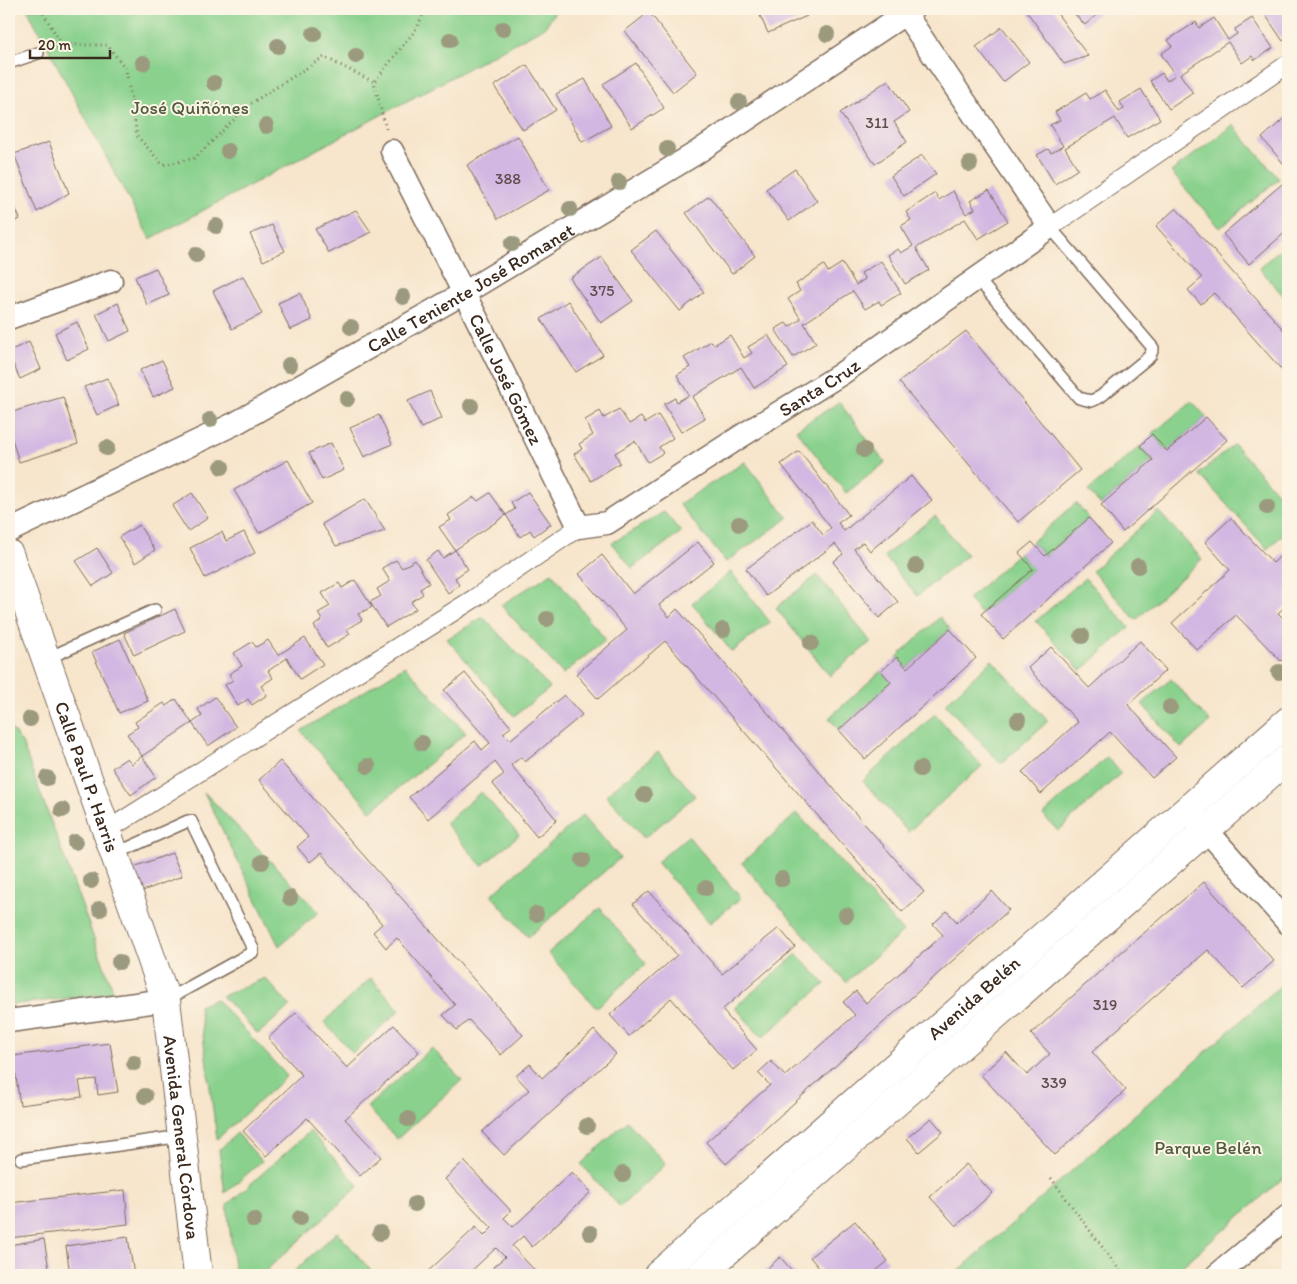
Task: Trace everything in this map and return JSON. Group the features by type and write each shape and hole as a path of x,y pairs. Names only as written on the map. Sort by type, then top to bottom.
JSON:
{"street":[{"path":"906,10 1050,227 1288,64"},
{"name":"Calle Teniente José Romanet","path":"9,532 236,423 464,293 693,155 906,10"},
{"name":"Calle José Gómez","path":"392,151 579,527"},
{"name":"Santa Cruz","path":"579,527 607,523 841,374 1050,227"},
{"path":"9,318 111,281"},
{"path":"111,842 579,527"},
{"name":"Calle Paul P. Harris","path":"9,554 166,1000"},
{"name":"Avenida Belén","path":"658,1275 1288,721"},
{"name":"Avenida Belén","path":"700,1275 1238,804 1288,758"},
{"path":"1189,810 1288,922"},
{"path":"9,1021 166,1000"},
{"name":"Avenida General Córdova","path":"166,1000 198,1275"},
{"path":"1217,1275 1288,1216"}],"lane":[{"path":"9,62 38,53"},
{"path":"977,278 1079,398 1091,401 1100,397 1150,356 1154,348 1050,227"},
{"path":"46,659 156,610"},
{"path":"111,842 191,821 253,949 253,952 166,1000"},
{"path":"22,1159 182,1136"}],"path":[{"path":"41,9 62,45"},
{"path":"374,82 417,28 425,9"},
{"path":"38,53 62,45 106,46 112,51 126,69 137,136 163,165 195,158 250,104 324,57 374,82 392,151"},
{"path":"1051,1178 1122,1275"}],"green space":[{"name":"José Quiñónes","path":"27,9 557,9 545,27 150,239"},
{"path":"1233,125 1279,179 1220,228 1171,172"},
{"path":"1288,242 1288,301 1259,268"},
{"path":"1192,401 1206,417 1167,451 1152,434"},
{"path":"839,402 885,463 846,493 796,430"},
{"path":"1234,444 1288,505 1288,530 1267,549 1199,474"},
{"path":"1140,446 1153,460 1101,505 1088,491"},
{"path":"745,462 788,518 726,562 679,504"},
{"path":"1076,503 1089,518 1045,556 1032,542"},
{"path":"1158,511 1202,559 1136,620 1092,571"},
{"path":"664,512 681,532 632,568 612,543"},
{"path":"935,516 967,555 917,596 884,556"},
{"path":"1019,553 1033,569 981,614 968,599"},
{"path":"731,572 770,622 732,652 692,603"},
{"path":"552,573 606,640 563,674 501,605"},
{"path":"817,575 871,642 830,676 776,608"},
{"path":"1085,578 1129,627 1081,671 1036,621"},
{"path":"483,617 550,688 514,716 447,639"},
{"path":"940,617 950,629 907,668 897,657"},
{"path":"992,660 1048,721 1001,764 945,704"},
{"path":"405,666 466,733 371,811 301,731"},
{"path":"881,671 891,682 839,730 829,718"},
{"path":"1171,679 1210,722 1181,748 1142,704"},
{"path":"935,714 982,766 908,832 863,781"},
{"path":"9,726 22,743 114,993 9,1005"},
{"path":"658,752 695,796 644,838 606,795"},
{"path":"1107,757 1121,773 1058,831 1043,815"},
{"path":"204,792 319,912 279,946"},
{"path":"481,792 519,835 482,866 445,823"},
{"path":"797,813 903,932 846,982 742,863"},
{"path":"583,815 620,858 528,937 491,895"},
{"path":"688,836 741,898 710,923 657,862"},
{"path":"600,908 646,964 596,1008 548,953"},
{"path":"797,954 825,984 762,1038 735,1007"},
{"path":"265,978 290,1006 258,1034 222,996"},
{"path":"371,978 400,1010 353,1053 324,1022"},
{"name":"Parque Belén","path":"1288,979 1288,1174 1172,1275 954,1275"},
{"path":"216,999 287,1076 217,1139 199,1006"},
{"path":"432,1048 462,1080 397,1139 367,1107"},
{"path":"627,1121 666,1164 620,1207 581,1164"},
{"path":"310,1131 359,1186 261,1275 235,1275 227,1205"},
{"path":"237,1133 262,1161 225,1193 219,1150"},
{"path":"337,1232 375,1275 290,1275"}],"building":[{"path":"757,9 804,9 807,16 768,33"},
{"path":"1025,9 1054,9 1088,56 1064,64"},
{"path":"1070,9 1103,9 1085,25"},
{"path":"1288,9 1288,37 1283,41 1262,10"},
{"path":"649,12 697,73 673,92 625,31"},
{"path":"1214,18 1228,40 1237,34 1235,29 1252,18 1273,48 1255,60 1252,56 1242,63 1228,42 1180,74 1193,93 1169,109 1150,81 1162,73 1167,81 1175,75 1161,54 1172,46 1168,40 1196,22 1199,28"},
{"path":"1002,27 1029,62 1003,82 976,47"},
{"path":"636,63 664,108 632,128 603,84"},
{"path":"527,65 556,110 523,130 494,86"},
{"path":"585,79 611,126 582,142 556,94"},
{"path":"888,80 909,112 894,122 907,142 875,164 840,113"},
{"path":"1141,89 1160,119 1127,138 1115,118 1065,148 1078,169 1055,184 1037,155 1048,149 1051,153 1063,146 1050,125 1060,120 1055,112 1086,93 1090,99 1105,90 1119,112 1124,109 1120,102"},
{"path":"1288,115 1288,169 1262,138"},
{"path":"518,136 549,190 498,219 467,165"},
{"path":"49,142 69,193 37,212 14,154"},
{"path":"922,155 936,174 904,196 891,176"},
{"path":"795,169 817,201 789,221 766,189"},
{"path":"1288,179 1288,230 1249,264 1223,234"},
{"path":"989,190 1008,221 978,239 965,219 916,248 929,270 905,284 888,255 898,249 901,253 913,246 901,226 911,220 906,212 935,193 939,200 953,191 966,214 975,209 970,201"},
{"path":"9,192 20,219 9,224"},
{"path":"709,196 755,256 732,274 686,213"},
{"path":"1176,208 1288,335 1288,377 1214,293 1201,304 1188,290 1202,278 1156,226"},
{"path":"356,210 371,232 329,253 315,229"},
{"path":"272,225 285,251 263,261 250,234"},
{"path":"656,231 704,292 680,311 631,250"},
{"path":"602,257 633,301 601,323 570,278"},
{"path":"881,261 901,293 881,305 879,301 865,309 853,291 804,323 816,343 793,357 775,329 786,323 789,327 801,319 788,299 800,291 796,284 824,265 828,272 842,263 856,285 865,279 861,273"},
{"path":"156,268 169,295 147,305 135,277"},
{"path":"243,276 262,314 232,329 213,291"},
{"path":"300,293 312,320 290,330 278,303"},
{"path":"568,301 603,355 576,372 541,319"},
{"path":"118,303 130,331 109,341 96,314"},
{"path":"77,322 89,349 67,360 55,333"},
{"path":"966,331 1080,470 1018,522 899,382"},
{"path":"730,335 744,358 752,353 748,347 768,335 788,367 754,388 741,367 692,397 705,418 681,432 664,404 675,398 677,402 689,395 677,375 690,367 684,358 711,341 714,345"},
{"path":"29,342 41,369 20,379 9,351"},
{"path":"162,360 175,387 153,397 140,370"},
{"path":"107,378 119,405 97,415 84,387"},
{"path":"430,391 442,418 421,428 408,401"},
{"path":"63,397 78,444 19,462 9,429 9,413"},
{"path":"619,409 629,424 641,417 645,423 658,415 673,438 659,447 663,453 648,462 635,441 615,453 620,463 591,481 574,454 582,449 579,444 593,435 585,420 600,411 604,418"},
{"path":"379,415 392,444 364,457 350,428"},
{"path":"1206,417 1227,440 1123,532 1101,505 1153,460 1140,446 1152,434 1167,451"},
{"path":"331,443 344,470 322,480 309,453"},
{"path":"799,451 849,515 838,523 844,531 911,476 932,500 870,551 863,542 854,549 898,602 879,618 833,562 843,554 835,544 766,596 746,569 812,520 823,535 831,528 781,464"},
{"path":"288,460 312,503 259,533 234,490"},
{"path":"528,492 551,524 534,536 530,530 520,537 506,515 515,509 511,503"},
{"path":"192,493 208,518 188,531 172,506"},
{"path":"490,493 506,515 455,550 439,527 451,520 448,515 474,497 478,501"},
{"path":"365,499 385,531 336,546 322,524"},
{"path":"1089,518 1111,543 1003,639 981,614 1033,569 1019,553 1032,542 1045,556"},
{"path":"1231,518 1273,563 1288,549 1288,604 1278,613 1288,623 1288,654 1281,661 1236,615 1197,650 1172,623 1230,570 1205,542"},
{"path":"139,525 155,550 135,563 119,537"},
{"path":"222,532 226,541 244,532 255,553 205,578 190,548"},
{"path":"698,542 714,562 659,605 669,617 677,609 924,892 902,912 665,641 598,699 576,674 627,630 579,574 602,555 633,594"},
{"path":"97,548 113,573 93,586 76,561"},
{"path":"455,550 468,569 455,578 459,585 448,593 426,560 438,551 443,558"},
{"path":"396,560 402,568 415,560 429,583 420,589 423,594 411,602 416,609 386,627 370,602 381,596 377,589 390,581 382,568"},
{"path":"355,580 372,607 358,614 362,620 347,629 350,634 327,648 314,626 322,620 318,613 330,606 322,593 339,583 342,588"},
{"path":"175,609 185,631 134,655 124,633"},
{"path":"950,629 976,658 865,759 839,730 891,682 881,671 897,657 907,668"},
{"path":"305,638 323,664 300,679 287,658 268,671 273,678 261,686 267,695 252,705 248,699 238,706 225,685 233,680 229,674 242,666 234,653 252,642 256,647 268,640 278,655"},
{"path":"120,639 148,701 119,713 92,652"},
{"path":"1140,641 1166,670 1128,705 1176,757 1152,778 1110,732 1041,794 1022,772 1078,722 1028,668 1051,647 1089,688"},
{"path":"465,673 511,727 503,733 510,740 564,695 582,715 525,762 521,757 511,765 557,820 537,837 492,783 504,774 495,762 428,819 409,797 475,741 482,750 490,743 444,690"},
{"path":"215,697 236,727 208,746 192,723 202,716 198,709"},
{"path":"176,699 192,723 142,756 127,734 138,727 135,722 164,703 166,706"},
{"path":"142,756 156,777 131,795 112,768 127,758 132,764"},
{"path":"280,761 523,1035 501,1055 469,1020 457,1030 443,1015 455,1005 397,938 386,948 373,932 382,924 321,853 310,862 297,847 308,837 259,780"},
{"path":"172,853 182,876 140,892 131,868"},
{"path":"1204,882 1274,961 1243,988 1208,950 1155,996 1092,1052 1126,1090 1055,1155 981,1075 1006,1052 1027,1075 1050,1054 1031,1034 1118,955"},
{"path":"649,891 722,974 779,928 795,947 722,1010 757,1050 733,1070 671,998 629,1036 610,1015 677,955 633,904"},
{"path":"992,891 1009,910 726,1164 706,1142 770,1085 758,1073 771,1061 785,1076 855,1015 843,1002 856,991 866,1003 943,935 933,924 947,911 957,922"},
{"path":"296,1013 347,1068 394,1025 419,1052 345,1119 381,1157 360,1176 307,1118 266,1156 243,1131 302,1075 268,1038"},
{"path":"594,1030 616,1054 504,1155 482,1132 529,1090 516,1076 530,1064 542,1078"},
{"path":"110,1043 118,1092 98,1095 96,1079 79,1081 82,1097 20,1105 13,1056"},
{"path":"931,1118 943,1132 919,1152 907,1138"},
{"path":"464,1161 511,1211 504,1218 513,1227 572,1172 591,1192 532,1247 523,1236 512,1246 539,1275 500,1275 493,1267 505,1257 496,1248 467,1275 424,1275 476,1227 484,1236 492,1228 445,1179"},
{"path":"966,1164 992,1193 956,1226 930,1197"},
{"path":"125,1190 128,1224 9,1238 9,1203"},
{"path":"855,1221 888,1261 871,1275 825,1275 810,1257"},
{"path":"128,1237 134,1275 70,1275 66,1246"},
{"path":"44,1239 50,1275 9,1275 9,1245"},
{"path":"780,1257 796,1275 760,1275"}]}
